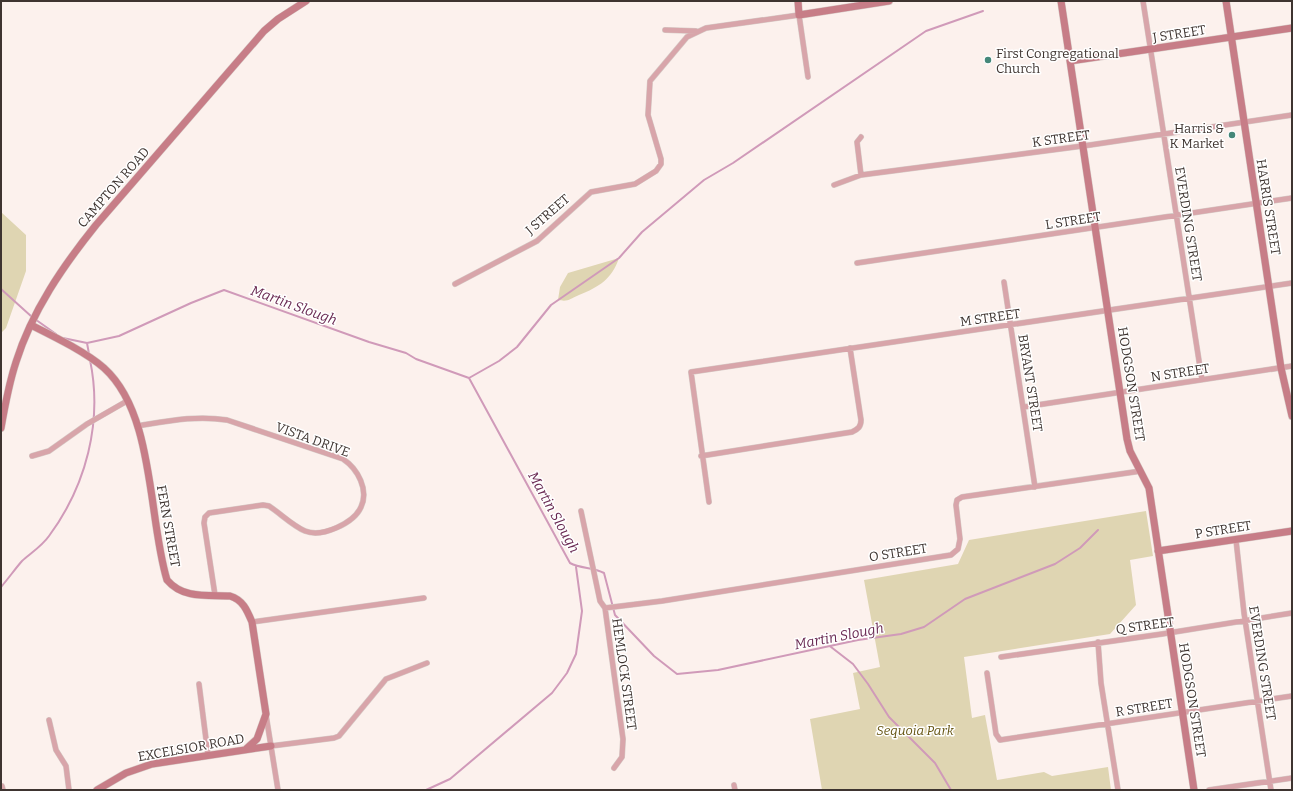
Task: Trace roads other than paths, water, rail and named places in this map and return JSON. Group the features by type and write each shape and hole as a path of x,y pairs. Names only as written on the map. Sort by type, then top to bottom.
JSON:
{"street":[{"name":"CAMPTON ROAD","path":"1,428 16,360 31,325 64,266 96,225 264,31 278,19 305,1"},
{"path":"798,1 808,77"},
{"path":"665,30 697,31 706,28 889,1"},
{"name":"HODGSON STREET","path":"1061,1 1126,438 1130,451 1149,488 1194,790"},
{"name":"EVERDING STREET","path":"1143,1 1202,380"},
{"name":"HARRIS STREET","path":"1226,1 1281,368 1292,416"},
{"name":"J STREET","path":"1070,61 1292,28"},
{"name":"J STREET","path":"455,284 537,241 591,192 635,184 656,171 661,164 662,159 648,115 650,81 687,37 697,31"},
{"name":"K STREET","path":"834,186 861,175 1083,146 1292,114"},
{"path":"861,136 857,142 861,175"},
{"name":"L STREET","path":"856,263 1292,198"},
{"name":"BRYANT STREET","path":"1004,282 1035,487"},
{"name":"M STREET","path":"701,456 691,372 1292,283"},
{"name":"FERN STREET","path":"31,325 84,354 103,368 112,377 127,402 143,445 166,580 174,588 185,594 230,596 236,598 246,608 252,622 278,790"},
{"path":"709,502 701,456 852,432 861,425 850,348"},
{"name":"N STREET","path":"1024,407 1292,366"},
{"path":"32,456 49,451 87,424 127,402"},
{"name":"VISTA DRIVE","path":"137,426 190,418 211,417 227,420 343,459 351,464 357,472 363,491 361,508 356,515 329,531 317,533 305,531 269,506 264,505 208,513 205,517 204,523 215,595"},
{"name":"O STREET","path":"605,608 662,601 951,555 958,549 960,539 956,505 957,500 962,497 1141,471"},
{"name":"HEMLOCK STREET","path":"581,511 600,601 605,608 623,739 622,757 614,768"},
{"name":"P STREET","path":"1158,551 1292,531"},
{"name":"EVERDING STREET","path":"1236,540 1245,621 1271,790"},
{"path":"252,622 424,598"},
{"name":"Q STREET","path":"1001,656 1292,613"},
{"path":"1098,642 1107,724 1118,790"},
{"path":"271,746 334,738 339,736 386,679 427,663"},
{"name":"R STREET","path":"987,673 996,734 1000,740 1292,696"},
{"path":"199,684 208,755"},
{"path":"246,749 257,739 266,714"},
{"path":"49,720 56,750 66,766 69,790"},
{"name":"EXCELSIOR ROAD","path":"97,790 118,777 144,766 271,746"},
{"path":"1210,790 1292,778"}],"waterway":[{"path":"469,378 499,361 517,347 551,305 619,258 642,232 704,180 733,163 926,31 983,11"},
{"name":"Martin Slough","path":"1,289 32,317 56,334"},
{"name":"Martin Slough","path":"63,338 87,343 119,336 191,303 224,290 369,342 406,353 416,359 469,378 570,563 604,573 615,615 654,656 677,674 718,670 858,640 901,634 924,627 965,599 1055,564 1080,548 1098,530"},
{"path":"87,343 89,354"},
{"path":"1,587 22,561 40,546 49,536 62,517 82,475 92,430 94,407 90,360"},
{"path":"426,790 450,779 552,693 567,673 576,654 582,611 576,567"},
{"path":"831,647 853,664 889,717 935,763 951,790"}],"place":[{"name":"First Congregational Church","path":"988,60"},
{"name":"Harris & K Market","path":"1232,135"}],"park label":[{"name":"Sequoia Park","path":"915,730"}]}
